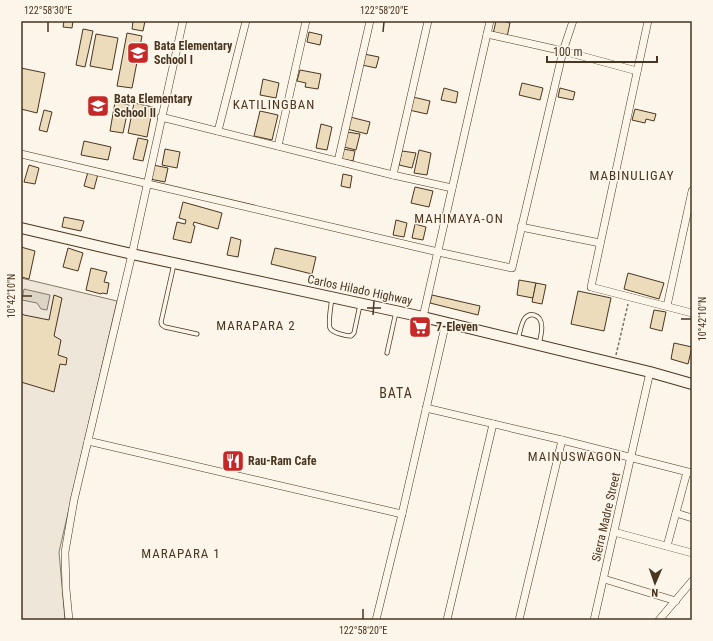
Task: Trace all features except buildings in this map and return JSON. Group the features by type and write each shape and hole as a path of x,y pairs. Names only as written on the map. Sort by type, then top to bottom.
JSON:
{"main road":[{"name":"Carlos Hilado Highway","path":"21,228 132,254 446,322 650,372 692,384"}],"street":[{"path":"69,620 65,552 74,500 132,254 146,183 183,21"},
{"path":"218,131 246,21"},
{"path":"278,146 306,21"},
{"path":"338,162 370,21"},
{"path":"393,175 428,21"},
{"path":"423,317 490,21"},
{"path":"21,154 512,268 563,51 573,21"},
{"path":"648,21 591,287 692,312"},
{"path":"487,34 563,51 637,71"},
{"path":"161,117 338,162 452,188"},
{"path":"667,306 692,190"},
{"path":"521,227 600,243"},
{"path":"376,620 446,322"},
{"name":"Sierra Madre Street","path":"594,620 650,372"},
{"path":"426,408 689,472 667,546"},
{"path":"446,620 494,424"},
{"path":"520,620 562,440"},
{"path":"88,442 402,514"},
{"path":"676,513 692,518"},
{"path":"614,532 692,553"},
{"path":"604,579 676,601"},
{"path":"659,620 692,581"}],"lane":[{"path":"174,263 161,322 165,327 197,334"},
{"path":"332,297 330,328 333,331 348,336 351,336 354,333 360,303"},
{"path":"387,353 396,311"},
{"path":"518,340 524,318 534,315 538,316 541,323 542,332 539,345"},
{"path":"234,475 239,455"}],"path":[{"path":"614,364 630,297"}],"shaded area":[{"path":"21,278 117,301 59,552 65,620 21,620"},
{"path":"24,289 50,295 47,310 41,309 37,303 22,300"}],"place":[{"name":"Bata Elementary School I","path":"138,53"},
{"name":"Bata Elementary School II","path":"98,106"},
{"name":"7-Eleven","path":"420,327"},
{"name":"Rau-Ram Cafe","path":"233,461"}],"district":[{"name":"KATILINGBAN","path":"274,104"},
{"name":"MABINULIGAY","path":"632,175"},
{"name":"MAHIMAYA-ON","path":"459,218"},
{"name":"MARAPARA 2","path":"256,325"},
{"name":"BATA","path":"396,393"},
{"name":"MAINUSWAGON","path":"575,456"},
{"name":"MARAPARA 1","path":"181,553"}]}
